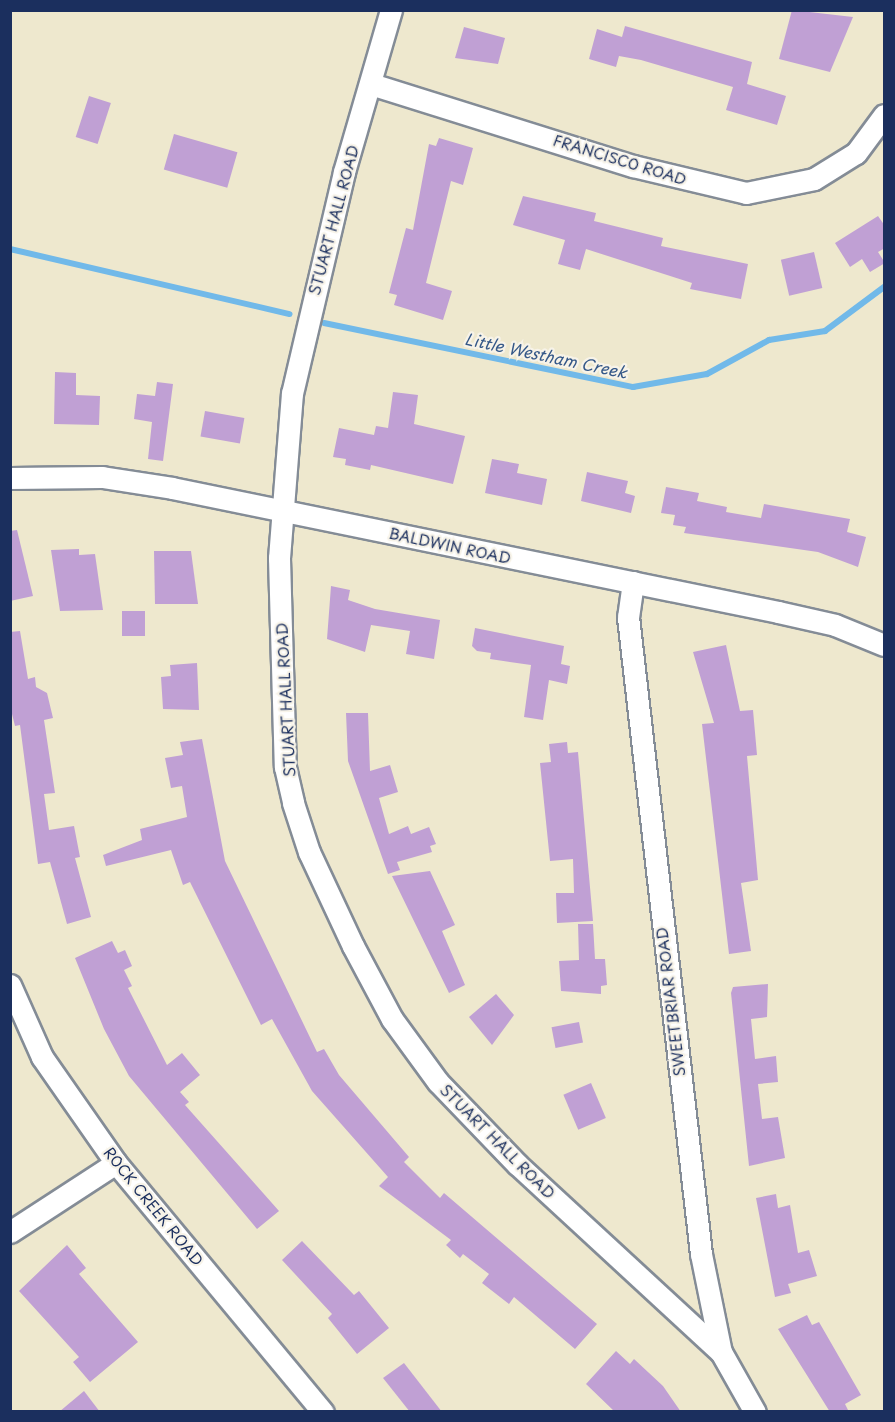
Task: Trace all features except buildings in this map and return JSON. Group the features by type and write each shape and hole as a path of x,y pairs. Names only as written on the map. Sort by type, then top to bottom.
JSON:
{"street":[{"name":"STUART HALL ROAD","path":"391,10 300,345 281,510 285,767 309,852 353,946 392,1019 438,1082 518,1165 721,1352"},
{"name":"FRANCISCO ROAD","path":"371,84 633,166 746,193 814,179 856,153 885,115"},
{"name":"BALDWIN ROAD","path":"10,478 102,477 281,510 835,626 885,645"},
{"name":"SWEETBRIAR ROAD","path":"633,582 628,617 652,855 701,1254 721,1352 755,1412"},
{"name":"ROCK CREEK ROAD","path":"10,985 42,1057 116,1163 323,1412"},
{"path":"10,1232 116,1163"}],"waterway":[{"name":"Little Westham Creek","path":"10,249 290,314"},
{"name":"Little Westham Creek","path":"324,323 633,387 707,374 769,340 825,331 884,287"}]}
